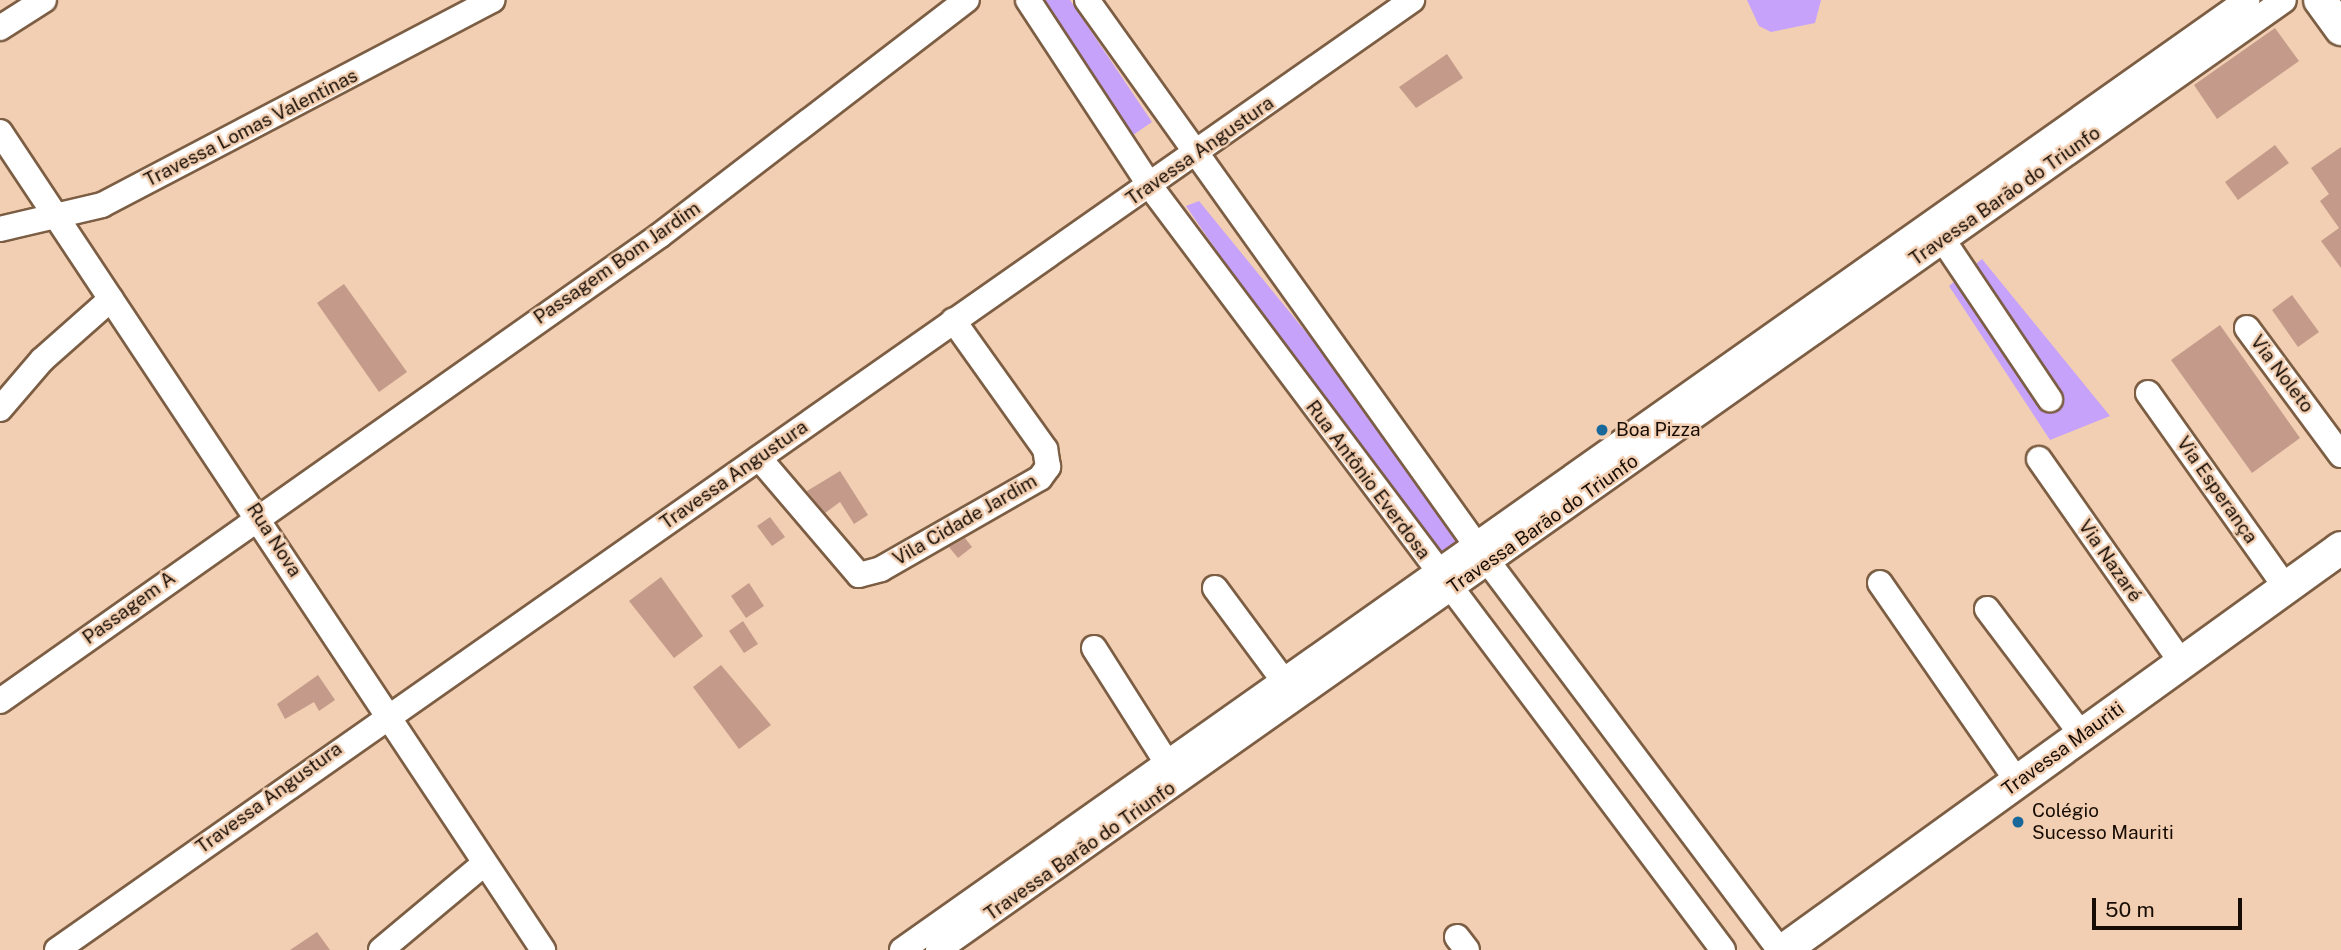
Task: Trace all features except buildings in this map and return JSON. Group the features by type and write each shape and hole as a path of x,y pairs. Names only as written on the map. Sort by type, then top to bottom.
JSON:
{"main road":[{"path":"2320,0 2341,29"},
{"name":"Travessa Mauriti","path":"1782,950 2341,548"}],"street":[{"path":"0,28 44,0"},
{"name":"Travessa Lomas Valentinas","path":"0,229 54,216 127,192 492,0"},
{"name":"Passagem Bom Jardim","path":"258,514 659,236 967,0"},
{"name":"Rua Antônio Everdosa","path":"1028,0 1150,186 1443,581 1723,950"},
{"path":"1087,0 1194,156 1483,553 1782,950"},
{"name":"Travessa Angustura","path":"57,950 385,715 759,458 960,330 1150,186 1412,0"},
{"name":"Travessa Barão do Triunfo","path":"902,950 1080,837 1483,553 1906,253 2248,0"},
{"name":"Travessa Barão do Triunfo","path":"1906,253 1943,240 2284,0"},
{"name":"Rua Nova","path":"0,132 54,216 258,514 385,715 543,950"},
{"path":"1943,240 2050,399"},
{"path":"0,409 42,360 111,299"},
{"name":"Via Noleto","path":"2247,328 2341,454"},
{"name":"Vila Cidade Jardim","path":"759,458 851,573 869,575 1040,478 1048,467 1045,449 960,330"},
{"name":"Via Esperança","path":"2148,393 2286,588"},
{"name":"Via Nazaré","path":"2039,459 2182,663"},
{"name":"Passagem A","path":"0,701 258,514"},
{"name":"Travessa Barão do Triunfo","path":"938,950 1080,837 1167,763 1283,680 1443,581"},
{"path":"1880,583 2018,782"},
{"path":"1215,588 1283,680"},
{"path":"1987,609 2082,735"},
{"path":"1094,648 1167,763"},
{"path":"381,950 484,864"}],"shaded area":[{"path":"1038,0 1070,0 1152,122 1133,135"},
{"path":"1747,0 1821,0 1815,23 1771,32 1759,26"},
{"path":"1199,201 1468,531 1430,563 1186,206"},
{"path":"1982,259 2110,416 2050,440 1949,286"}],"place":[{"name":"Boa Pizza","path":"1602,430"},
{"name":"Colégio Sucesso Mauriti","path":"2018,822"}]}
